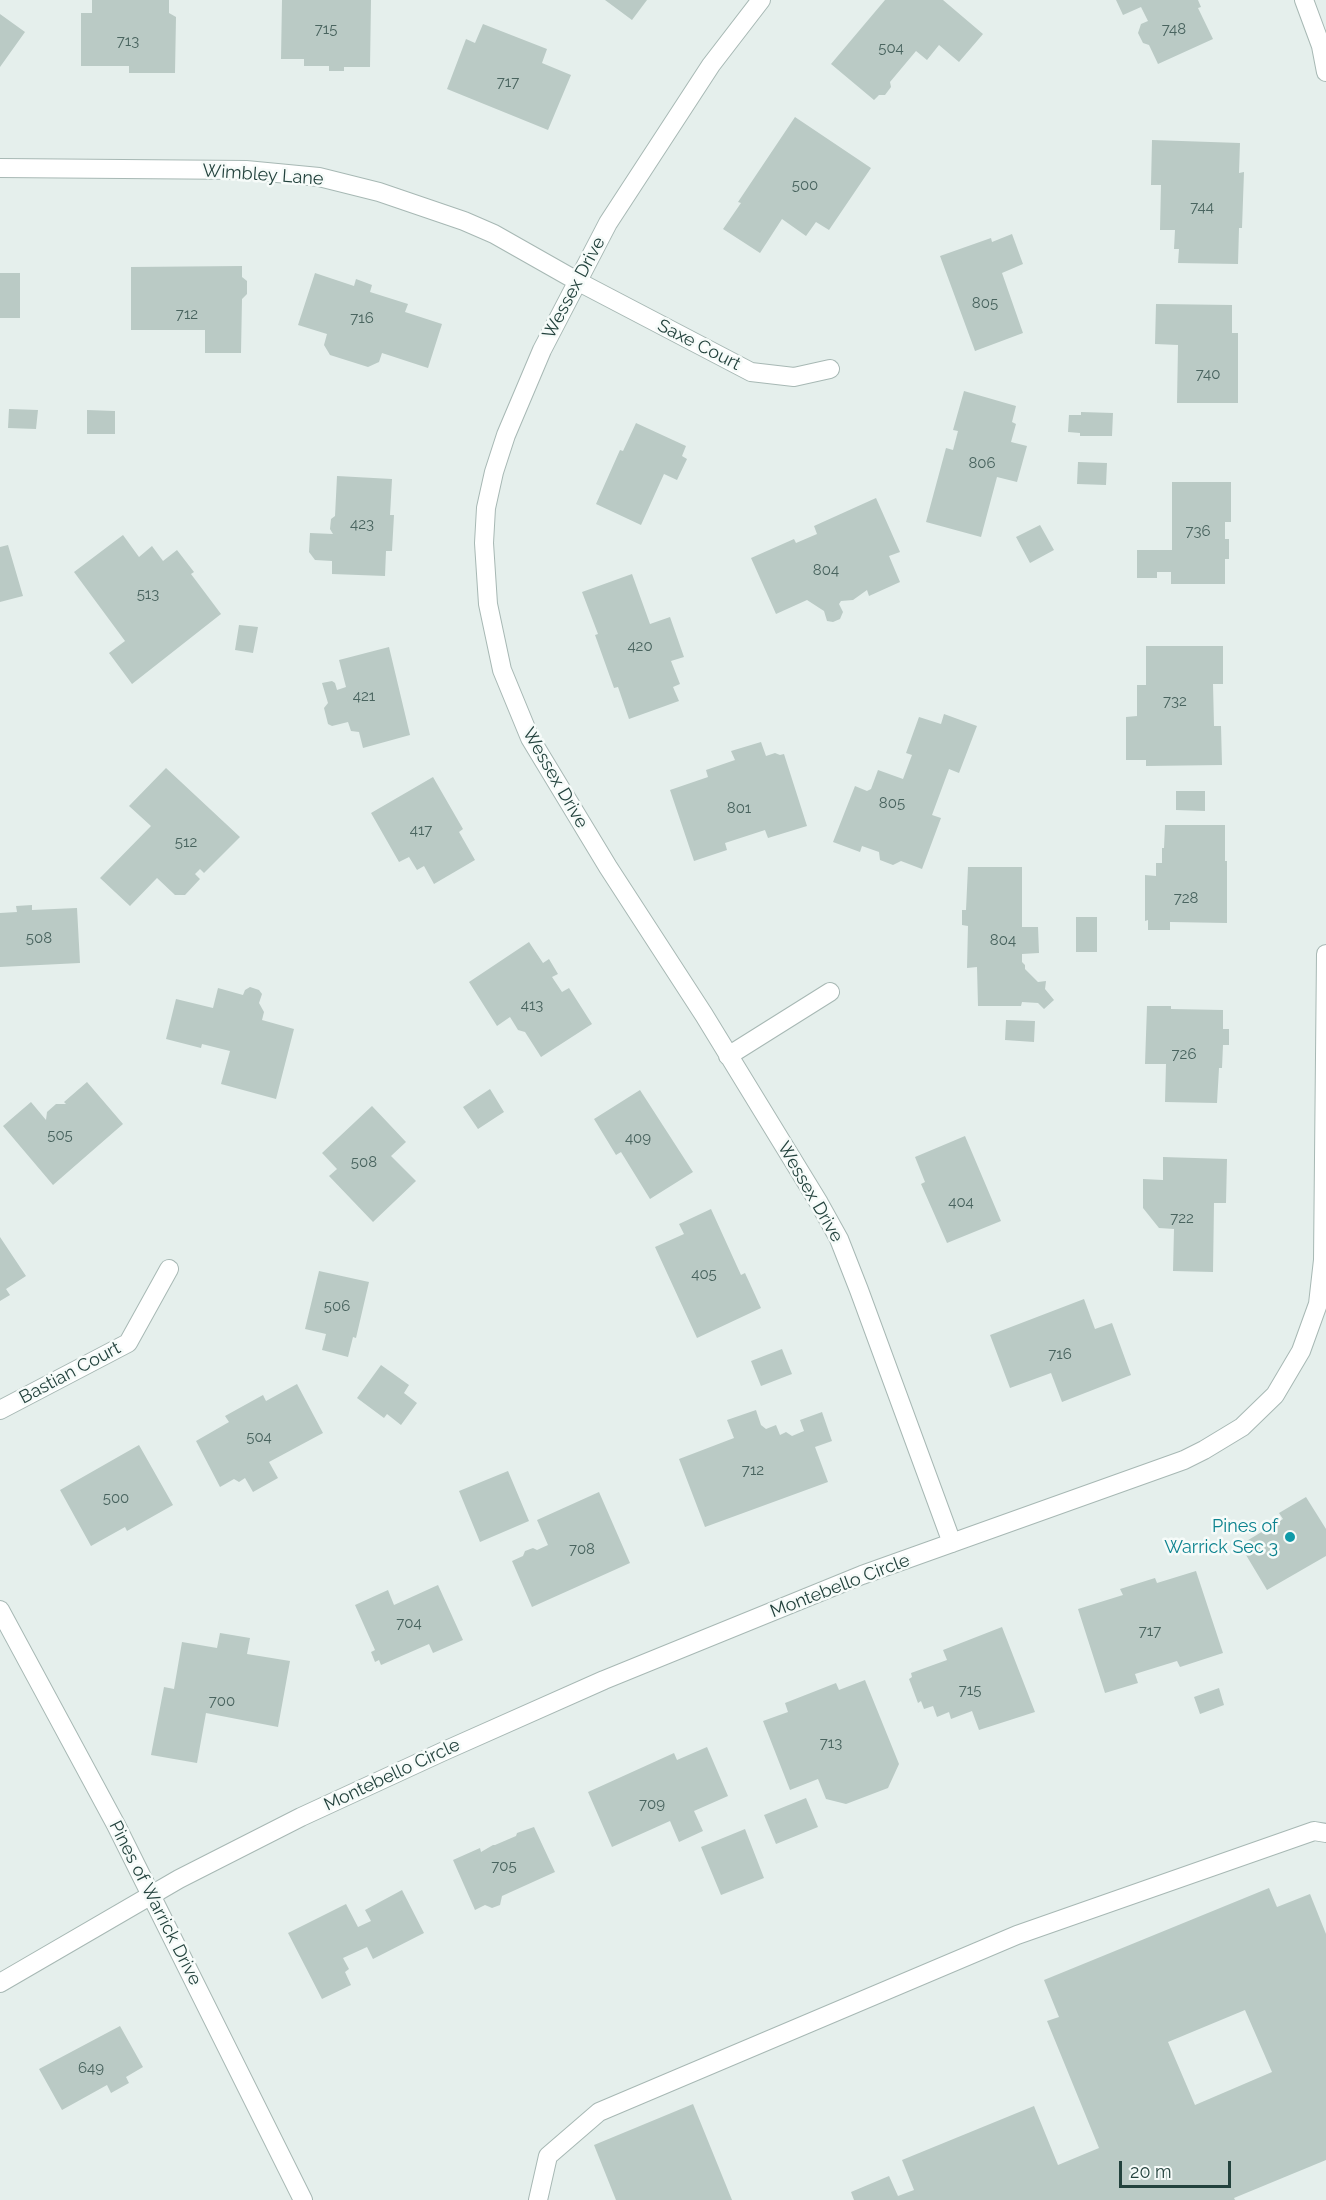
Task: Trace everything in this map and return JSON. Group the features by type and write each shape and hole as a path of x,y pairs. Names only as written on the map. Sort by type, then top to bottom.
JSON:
{"street":[{"name":"Wessex Drive","path":"761,0 711,65 608,223 542,350 506,435 486,508 484,543 488,604 502,670 530,738 608,867 819,1203 839,1239 860,1290 952,1543"},
{"path":"1304,0 1321,46 1326,72"},
{"name":"Wimbley Lane","path":"0,168 246,170 319,177 379,192 464,221 494,234 577,281"},
{"name":"Saxe Court","path":"577,281 751,372 794,377 830,369"},
{"name":"Montebello Circle","path":"0,1983 179,1879 301,1817 442,1752 593,1685 862,1575 1184,1460 1242,1427 1275,1395 1301,1351 1318,1304 1323,1260 1326,954"},
{"path":"728,1056 830,992"},
{"name":"Bastian Court","path":"0,1410 128,1343 170,1269"},
{"name":"Pines of Warrick Drive","path":"0,1610 116,1825 303,2200"},
{"path":"537,2200 548,2156 599,2112 1017,1935 1314,1831 1326,1833"}],"building":[{"path":"92,0 169,0 169,13 176,17 175,73 129,73 129,66 81,66 81,13 92,13"},
{"path":"282,0 371,0 370,67 344,67 344,71 329,71 329,66 304,66 304,59 281,59"},
{"path":"605,0 647,0 632,20"},
{"path":"885,0 943,0 983,34 959,62 939,45 927,60 916,51 890,82 891,87 885,95 879,95 874,100 831,64"},
{"path":"1116,0 1198,0 1201,7 1198,8 1213,39 1158,64 1149,45 1143,43 1138,33 1141,24 1148,21 1141,7 1123,15"},
{"path":"0,14 25,32 0,67"},
{"path":"483,24 547,49 542,63 571,75 548,130 447,89 466,39 475,43"},
{"path":"795,117 871,168 829,230 816,222 806,236 782,219 760,253 723,229 741,203 738,202"},
{"path":"1152,140 1240,143 1239,173 1244,172 1238,264 1178,263 1179,249 1174,249 1175,230 1160,230 1161,185 1151,185"},
{"path":"1012,234 1023,264 1002,273 1023,333 975,351 940,256 991,238 992,242"},
{"path":"242,266 242,277 247,281 247,294 242,299 241,353 205,353 205,330 131,330 131,267"},
{"path":"0,273 20,273 20,318 0,318"},
{"path":"315,273 354,286 356,279 372,285 370,292 408,304 405,312 442,324 428,368 382,353 379,362 368,367 330,355 324,345 327,334 298,325"},
{"path":"1156,304 1232,305 1232,333 1238,333 1238,403 1177,403 1178,345 1155,344"},
{"path":"964,391 1016,406 1012,422 1016,424 1011,442 1027,446 1017,482 997,477 981,537 926,522 946,448 953,450 958,431 953,430"},
{"path":"9,409 38,410 36,429 8,428"},
{"path":"87,410 115,411 115,434 87,434"},
{"path":"1081,412 1113,413 1112,436 1080,436 1080,433 1068,432 1069,415 1081,415"},
{"path":"636,423 686,446 682,456 687,459 677,480 664,474 641,525 596,504 620,450 623,451"},
{"path":"1078,462 1107,463 1106,485 1077,484"},
{"path":"337,476 392,479 390,515 394,515 392,551 386,551 385,576 332,574 332,561 315,560 309,552 310,533 333,534 330,529 331,519 335,516"},
{"path":"1172,482 1231,482 1231,522 1225,522 1225,539 1229,539 1229,559 1225,559 1225,584 1171,584 1171,572 1157,572 1157,578 1137,578 1137,550 1172,550"},
{"path":"876,498 900,552 889,556 900,582 869,596 867,590 853,600 841,601 839,604 843,612 840,619 833,622 827,621 824,611 807,600 776,614 751,558 794,539 796,543 817,534 814,526"},
{"path":"1040,525 1054,550 1030,563 1016,537"},
{"path":"123,535 139,557 152,546 163,561 177,550 194,572 191,574 221,614 132,684 109,653 125,641 74,572"},
{"path":"8,545 23,596 0,602 0,547"},
{"path":"632,574 650,624 670,617 684,657 671,661 680,684 673,687 679,701 629,719 618,687 614,688 595,635 598,634 582,592"},
{"path":"239,625 258,627 253,653 235,650"},
{"path":"1146,646 1223,646 1223,684 1213,684 1214,726 1221,726 1222,765 1146,766 1146,760 1126,760 1126,717 1137,716 1137,685 1146,685"},
{"path":"389,647 410,735 363,748 359,732 351,731 348,722 332,726 328,724 324,708 328,703 322,683 332,681 337,690 346,687 339,660"},
{"path":"944,714 977,726 959,773 949,769 932,815 941,818 922,869 901,861 893,865 880,860 879,852 862,846 860,852 833,842 855,786 867,791 871,789 878,770 903,779 912,755 906,753 919,717 941,724"},
{"path":"761,742 766,756 775,753 784,754 807,826 768,838 765,830 725,843 727,850 694,861 670,790 708,777 706,770 735,760 731,751"},
{"path":"166,768 240,837 204,873 200,869 195,874 200,879 185,895 175,895 157,878 130,906 100,878 151,826 129,806"},
{"path":"433,777 463,829 459,832 475,860 434,884 424,866 417,870 409,857 399,862 371,813"},
{"path":"1176,791 1205,791 1205,811 1176,810"},
{"path":"1165,825 1225,825 1227,923 1170,922 1170,930 1148,930 1148,920 1145,921 1145,875 1156,876 1156,863 1162,863"},
{"path":"968,867 1022,867 1022,927 1038,927 1039,953 1022,954 1022,962 1025,969 1038,982 1046,981 1045,989 1054,1000 1044,1009 1038,1003 1022,1002 1021,1006 978,1006 977,967 967,968 968,926 962,925 962,910 966,910"},
{"path":"32,905 32,910 77,908 80,963 0,967 0,913 17,912 16,906"},
{"path":"1076,917 1097,917 1097,952 1076,952"},
{"path":"529,942 543,963 549,959 558,974 552,977 562,992 569,988 592,1024 541,1057 525,1032 518,1030 510,1017 497,1026 469,982"},
{"path":"250,987 259,990 262,994 259,1003 264,1012 262,1020 294,1029 276,1099 221,1084 230,1051 202,1044 201,1048 166,1039 176,999 213,1008 218,988 243,995"},
{"path":"1147,1006 1223,1010 1223,1029 1229,1029 1229,1045 1223,1045 1217,1103 1165,1102 1166,1064 1145,1064"},
{"path":"1006,1020 1035,1021 1034,1042 1005,1040"},
{"path":"87,1082 123,1124 53,1185 3,1126 31,1102 46,1120 47,1112 56,1104 66,1104 64,1102"},
{"path":"490,1089 504,1112 478,1129 463,1107"},
{"path":"640,1090 693,1172 650,1199 621,1152 616,1155 594,1119"},
{"path":"372,1106 406,1142 391,1156 416,1181 373,1222 329,1176 337,1169 322,1153"},
{"path":"965,1136 1001,1221 947,1243 921,1184 925,1182 915,1157"},
{"path":"1163,1157 1227,1159 1226,1203 1214,1203 1213,1272 1173,1271 1174,1229 1159,1228 1143,1208 1143,1179 1163,1180"},
{"path":"711,1209 741,1275 745,1273 761,1308 697,1338 655,1247 684,1234 679,1224"},
{"path":"0,1237 26,1276 6,1289 10,1295 0,1301"},
{"path":"319,1271 369,1282 356,1338 353,1337 348,1357 322,1350 326,1334 305,1329"},
{"path":"1084,1299 1095,1329 1112,1323 1131,1375 1062,1402 1051,1373 1010,1388 990,1335"},
{"path":"782,1349 792,1374 761,1386 751,1361"},
{"path":"381,1365 409,1385 404,1393 417,1403 401,1425 387,1414 384,1418 357,1398"},
{"path":"297,1384 323,1433 269,1462 278,1478 253,1492 245,1478 239,1482 234,1479 220,1487 196,1441 229,1422 225,1416 263,1395 266,1401"},
{"path":"756,1410 761,1425 766,1429 776,1425 780,1435 786,1432 792,1436 804,1431 800,1420 822,1412 832,1441 815,1447 828,1482 705,1527 679,1459 734,1438 727,1420"},
{"path":"139,1445 173,1505 127,1531 125,1527 91,1546 60,1490"},
{"path":"508,1471 529,1521 480,1542 459,1491"},
{"path":"599,1492 630,1563 532,1607 512,1561 523,1556 525,1551 533,1548 537,1550 548,1545 537,1520"},
{"name":"Pines of Warrick Sec 3","path":"1306,1497 1326,1529 1326,1556 1267,1590 1240,1545 1283,1519 1279,1513"},
{"path":"1196,1571 1223,1653 1180,1667 1177,1661 1135,1674 1138,1683 1105,1693 1078,1609 1123,1595 1120,1589 1155,1578 1157,1583"},
{"path":"438,1585 463,1640 433,1653 429,1644 381,1665 379,1660 375,1662 371,1652 375,1650 355,1605 388,1590 394,1605"},
{"path":"1002,1627 1035,1712 979,1730 972,1711 951,1719 949,1712 937,1717 933,1706 924,1709 921,1701 918,1703 909,1679 912,1677 911,1673 947,1660 943,1650"},
{"path":"220,1633 250,1638 247,1654 290,1661 278,1727 206,1713 197,1763 151,1755 164,1687 174,1689 182,1642 217,1648"},
{"path":"865,1680 899,1764 888,1788 846,1804 826,1799 818,1779 790,1790 763,1721 788,1712 785,1703 836,1683 839,1690"},
{"path":"1219,1688 1224,1705 1200,1714 1194,1697"},
{"path":"707,1747 728,1796 694,1811 703,1831 679,1842 670,1821 612,1847 588,1792 674,1753 677,1760"},
{"path":"806,1798 818,1827 776,1844 764,1815"},
{"path":"534,1827 555,1872 502,1896 500,1905 492,1908 485,1905 475,1910 453,1860 480,1848 481,1852 516,1836 517,1833"},
{"path":"745,1829 764,1878 721,1895 701,1847"},
{"path":"1269,1888 1277,1907 1310,1894 1326,1934 1326,2160 1234,2198 1235,2200 854,2200 851,2192 889,2176 898,2196 914,2190 902,2160 1034,2106 1058,2165 1099,2148 1047,2021 1059,2017 1044,1980","holes":["1245,2010 1272,2072 1195,2105 1168,2042"]},
{"path":"402,1890 424,1933 373,1959 367,1947 343,1958 349,1969 345,1972 351,1985 322,1999 288,1933 346,1904 358,1927 371,1921 365,1910"},
{"path":"120,2026 143,2067 126,2077 129,2083 111,2093 107,2085 62,2110 39,2069"},
{"path":"693,2104 732,2200 616,2200 594,2145"}],"place":[{"name":"Pines of Warrick Sec 3","path":"1290,1537"}]}
